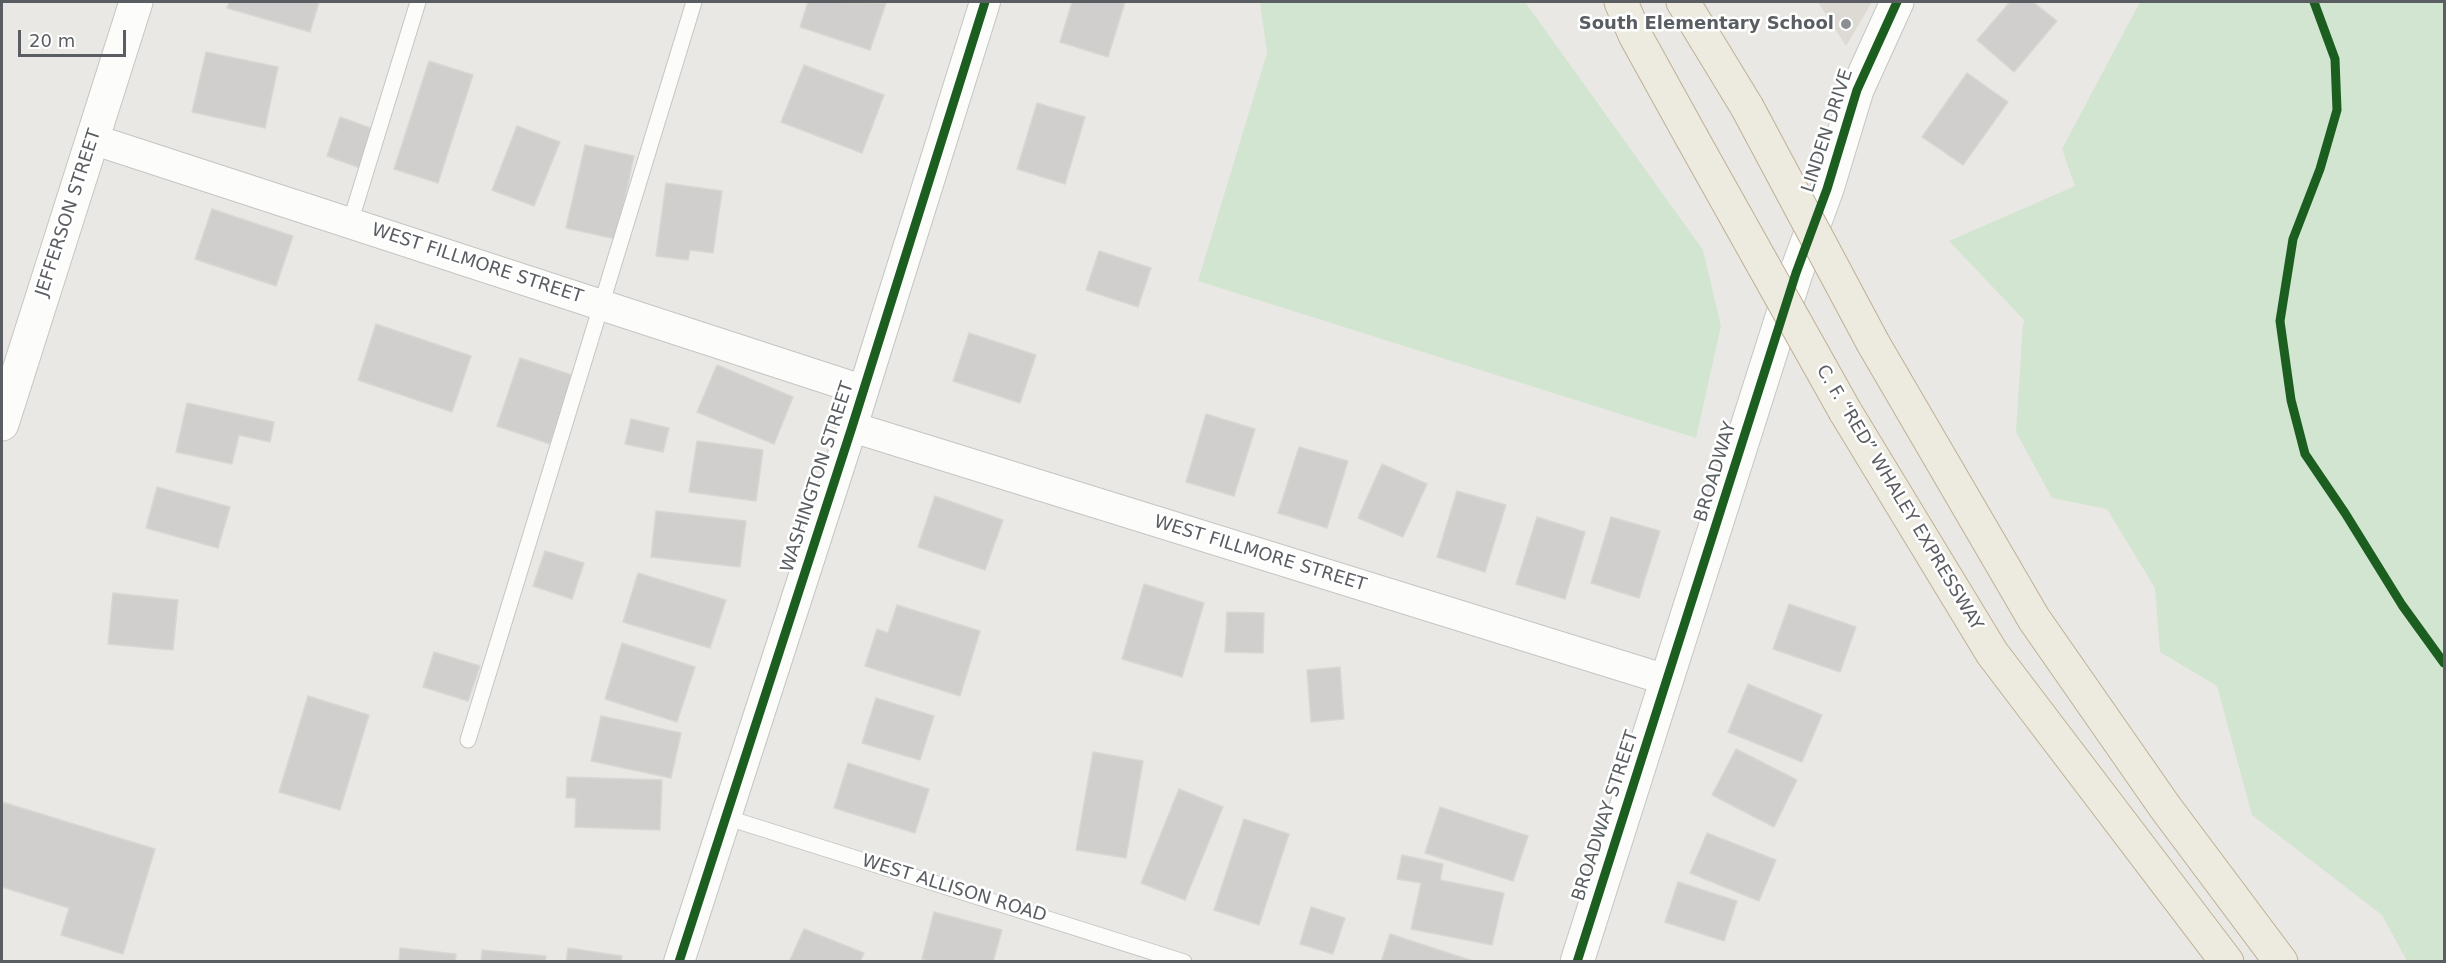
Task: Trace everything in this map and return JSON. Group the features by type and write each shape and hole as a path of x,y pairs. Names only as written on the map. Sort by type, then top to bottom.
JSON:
{"highway":[{"name":"C. F. “RED” WHALEY EXPRESSWAY","path":"1621,2 1635,36 1845,411 1992,653 2227,962"},
{"path":"1683,2 1747,107 1873,343 2034,619 2164,807 2281,962"}],"street":[{"name":"JEFFERSON STREET","path":"2,424 10,368 92,139 135,2"},
{"name":"WASHINGTON STREET","path":"679,962 852,427 985,2"},
{"name":"LINDEN DRIVE","path":"1796,273 1827,189 1857,90 1896,2"},
{"name":"WEST FILLMORE STREET","path":"92,139 862,390"},
{"name":"BROADWAY","path":"1667,680 1796,273"},
{"name":"WEST FILLMORE STREET","path":"852,427 1667,680"},
{"name":"BROADWAY STREET","path":"1577,962 1667,680"}],"lane":[{"path":"350,223 418,2"},
{"path":"468,740 694,2"},
{"name":"WEST ALLISON ROAD","path":"725,817 1184,962"}],"shaded area":[{"name":"South Elementary School","path":"1818,2 1872,2 1846,46"}],"green space":[{"path":"1260,2 1525,2 1703,250 1721,326 1696,438 1198,281 1267,53"},
{"path":"2140,2 2444,2 2444,961 2407,961 2382,915 2252,815 2217,686 2160,652 2155,588 2107,509 2052,498 2016,432 2025,321 1949,241 2075,186 2062,149"}],"building":[{"path":"229,2 319,2 310,32 227,8"},
{"path":"808,2 886,3 870,50 800,27"},
{"path":"1072,2 1125,2 1108,57 1060,42"},
{"path":"2010,2 2033,2 2057,21 2014,72 1977,40"},
{"path":"206,52 278,67 265,128 192,112"},
{"path":"429,61 473,75 438,183 394,169"},
{"path":"804,65 884,95 862,153 781,122"},
{"path":"1967,73 2008,102 1963,165 1922,137"},
{"path":"1037,103 1085,117 1065,184 1017,169"},
{"path":"340,117 373,129 360,168 327,156"},
{"path":"517,126 560,142 534,206 492,190"},
{"path":"585,145 634,156 616,239 566,228"},
{"path":"666,183 722,191 713,253 690,250 688,260 656,256"},
{"path":"212,209 293,236 276,286 195,259"},
{"path":"1099,251 1151,268 1138,307 1086,290"},
{"path":"376,324 471,356 452,412 358,380"},
{"path":"969,333 1036,355 1020,403 953,381"},
{"path":"520,358 572,375 550,444 497,426"},
{"path":"717,365 793,397 774,444 697,412"},
{"path":"187,403 274,422 270,442 239,435 232,464 176,452"},
{"path":"1206,414 1255,429 1234,496 1186,482"},
{"path":"631,419 669,428 663,452 625,444"},
{"path":"697,441 763,450 756,501 689,492"},
{"path":"1299,447 1348,461 1327,528 1278,513"},
{"path":"1382,464 1427,484 1403,537 1358,518"},
{"path":"157,487 230,507 218,548 146,528"},
{"path":"1457,491 1506,505 1485,572 1437,557"},
{"path":"935,496 1003,520 985,570 918,547"},
{"path":"656,511 746,521 740,567 651,557"},
{"path":"1537,517 1585,532 1565,599 1516,584"},
{"path":"1611,517 1660,531 1639,598 1591,583"},
{"path":"545,551 584,563 572,599 533,586"},
{"path":"638,573 726,600 710,648 623,622"},
{"path":"1144,584 1204,603 1182,677 1122,659"},
{"path":"113,593 178,600 173,650 108,644"},
{"path":"1789,604 1856,627 1840,672 1773,649"},
{"path":"897,605 980,631 960,696 865,666 877,629 888,633"},
{"path":"1227,612 1264,613 1263,653 1225,652"},
{"path":"622,643 695,667 677,722 605,699"},
{"path":"434,652 480,666 468,701 423,687"},
{"path":"1340,667 1344,719 1311,722 1307,670"},
{"path":"1748,684 1822,715 1802,762 1728,732"},
{"path":"308,696 369,715 340,810 279,792"},
{"path":"876,698 934,716 920,760 862,743"},
{"path":"601,716 681,733 671,778 591,761"},
{"path":"1736,749 1797,780 1774,827 1712,795"},
{"path":"1093,752 1143,761 1126,858 1076,850"},
{"path":"848,763 929,789 915,833 834,808"},
{"path":"567,777 662,780 660,830 575,827 576,798 566,798"},
{"path":"1179,789 1223,807 1185,900 1141,883"},
{"path":"2,802 155,849 123,954 61,935 69,908 2,887"},
{"path":"1440,807 1528,836 1513,881 1425,853"},
{"path":"1244,819 1289,834 1259,925 1214,910"},
{"path":"1707,833 1776,860 1759,901 1690,873"},
{"path":"1402,855 1443,864 1440,880 1504,893 1492,945 1411,929 1421,883 1397,879"},
{"path":"1678,882 1737,901 1724,941 1665,922"},
{"path":"1311,907 1345,918 1333,954 1300,944"},
{"path":"934,912 1002,930 993,962 932,962 922,959"},
{"path":"804,929 864,953 860,962 789,962"},
{"path":"1390,934 1476,962 1381,962"},
{"path":"400,948 456,954 455,962 399,962"},
{"path":"568,948 622,956 621,962 566,962"},
{"path":"482,950 546,956 545,962 481,962"}],"cycle path":[{"path":"679,962 852,427 985,2"},
{"path":"1577,962 1796,273 1827,189 1857,90 1897,2"},
{"path":"2314,2 2335,59 2337,110 2320,169 2293,239 2280,321 2291,400 2305,454 2402,605 2444,663"}],"place":[{"name":"South Elementary School","path":"1846,24"}]}
